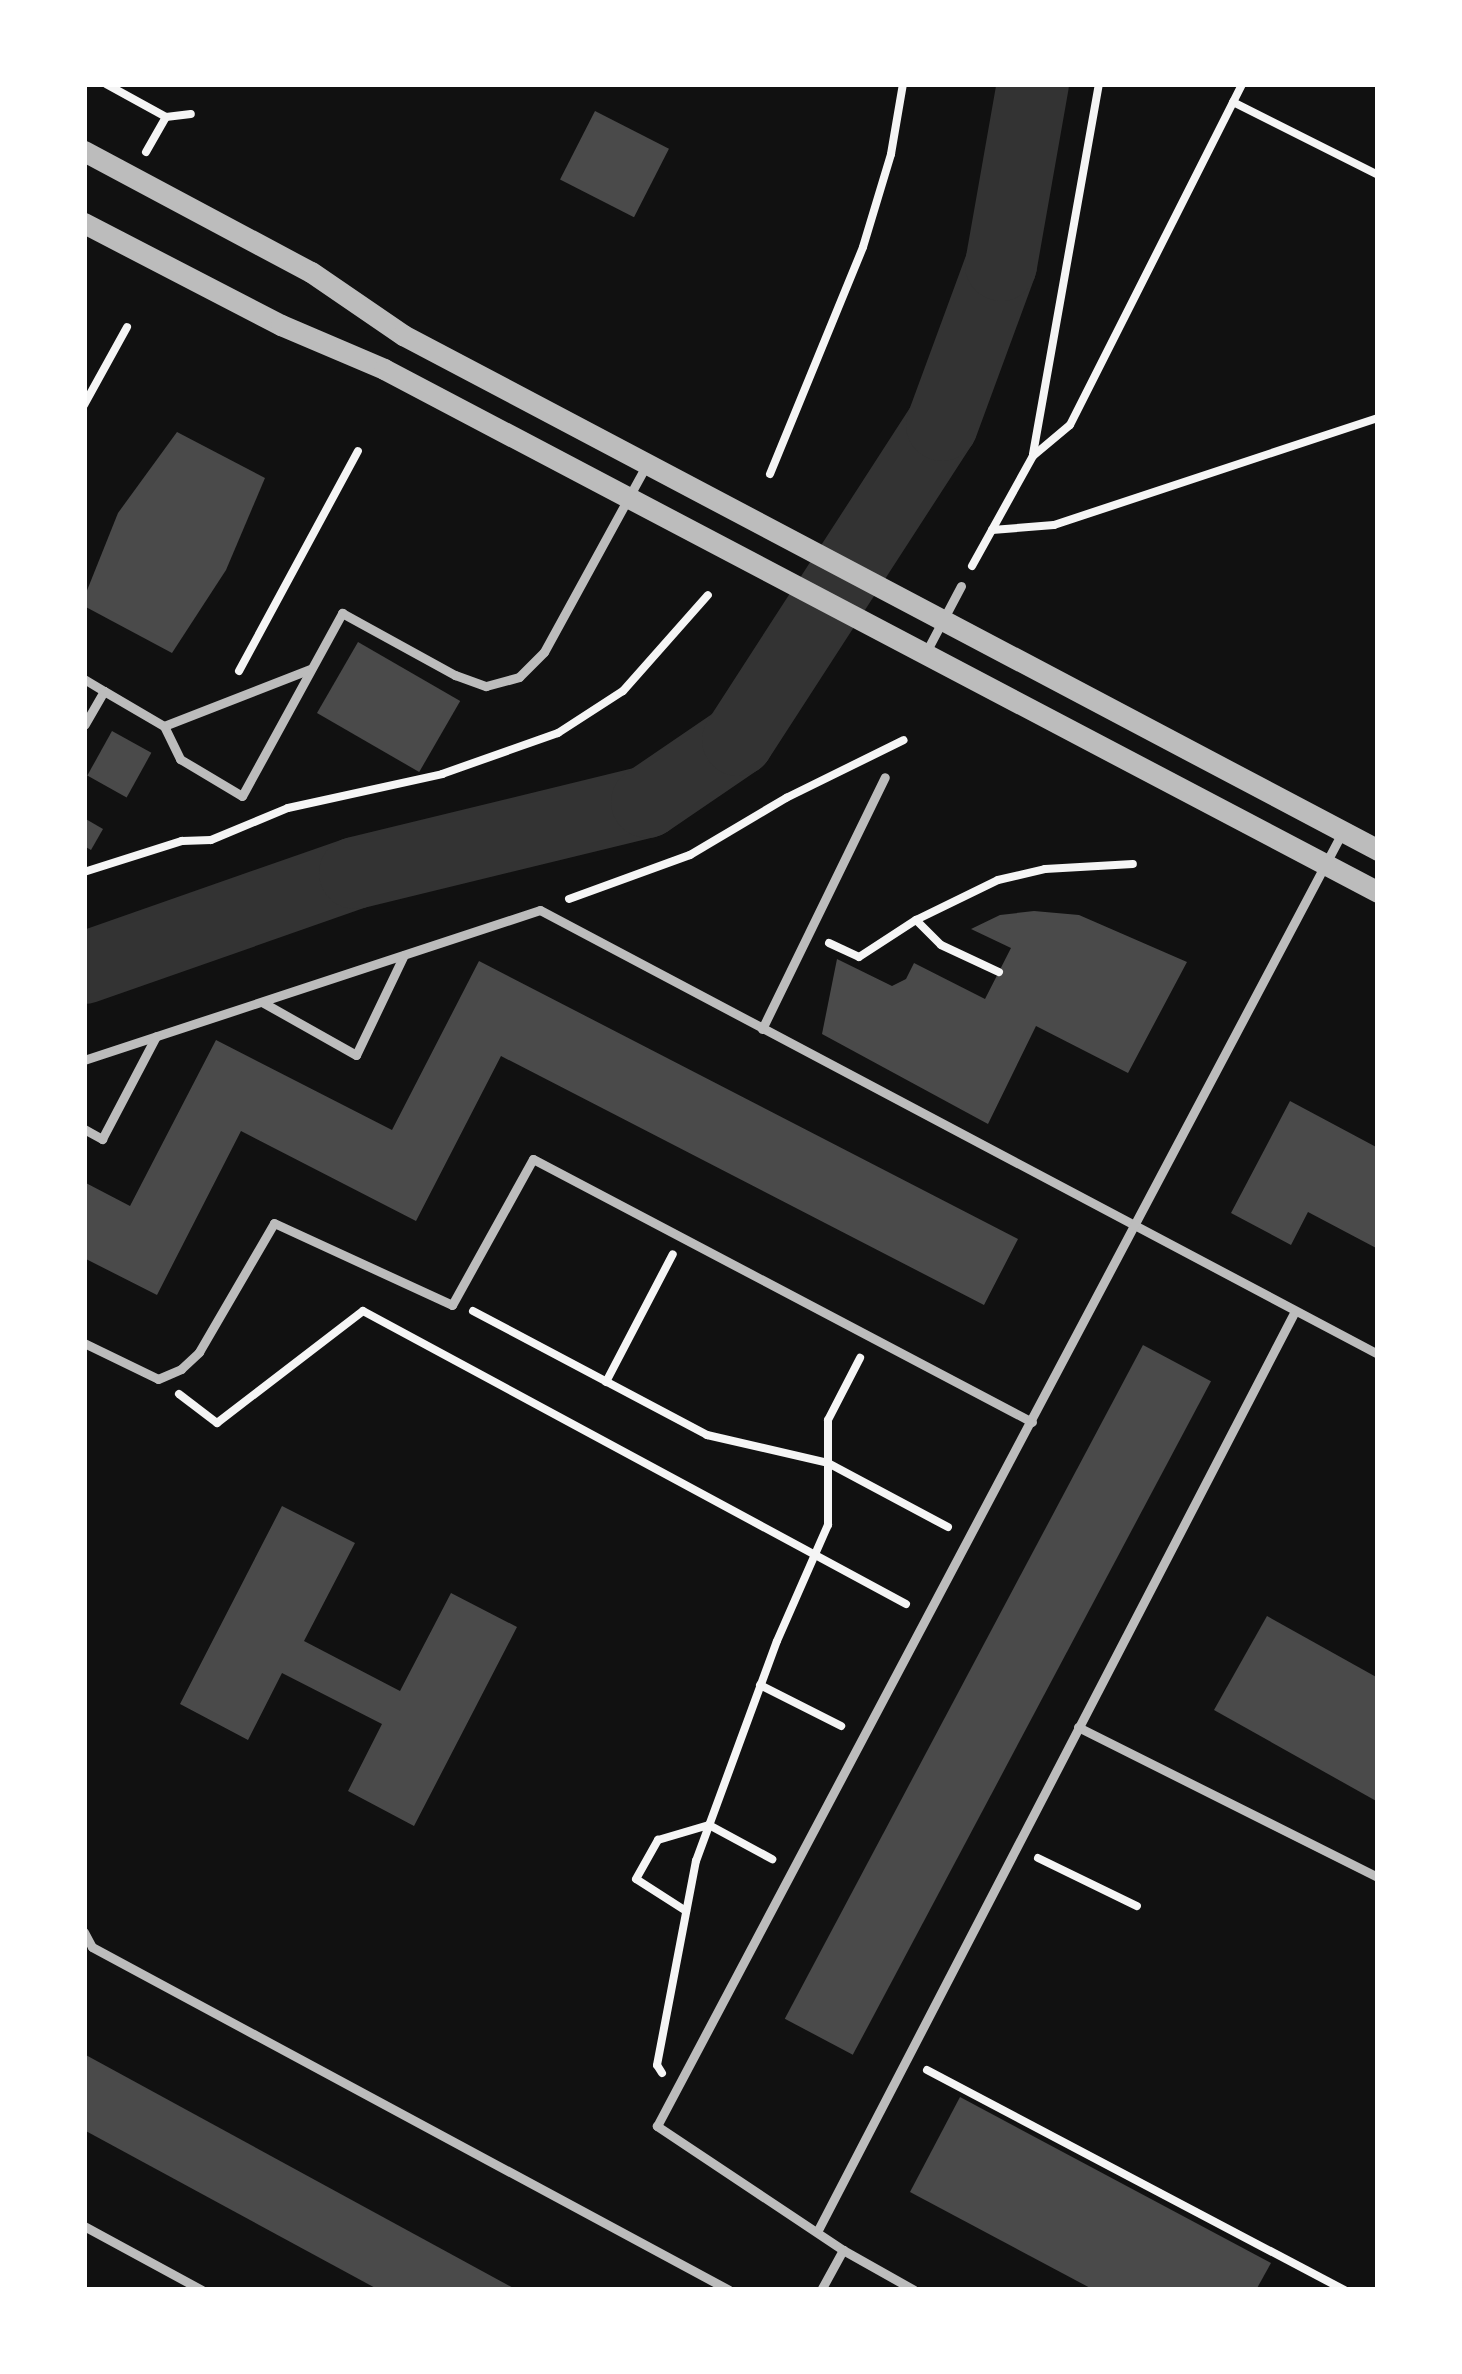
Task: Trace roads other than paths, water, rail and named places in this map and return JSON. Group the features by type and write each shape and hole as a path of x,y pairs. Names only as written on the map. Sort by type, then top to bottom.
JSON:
{"street":[{"path":"84,151 311,272 403,335 1378,850"},
{"path":"84,223 281,325 384,369 1378,892"}],"lane":[{"path":"84,679 164,726 179,760 242,796 342,613 455,675 486,686 519,677 544,652 647,464"},
{"path":"925,653 961,586"},
{"path":"164,726 311,669"},
{"path":"84,725 104,691"},
{"path":"762,1029 885,777"},
{"path":"914,2290 843,2250 657,2126 1343,831"},
{"path":"84,1060 540,910 1378,1354"},
{"path":"262,1002 356,1055 404,955"},
{"path":"84,1129 102,1139 156,1036"},
{"path":"84,1343 158,1378 182,1369 199,1352 274,1222 452,1305 533,1159 1032,1422"},
{"path":"818,2230 1295,1311"},
{"path":"1078,1727 1378,1876"},
{"path":"84,1933 92,1947 729,2290"},
{"path":"84,2227 202,2290"},
{"path":"821,2290 843,2250"}],"waterway":[{"path":"84,968 355,873 647,802 738,740 942,425 1001,265 1033,84"}]}
